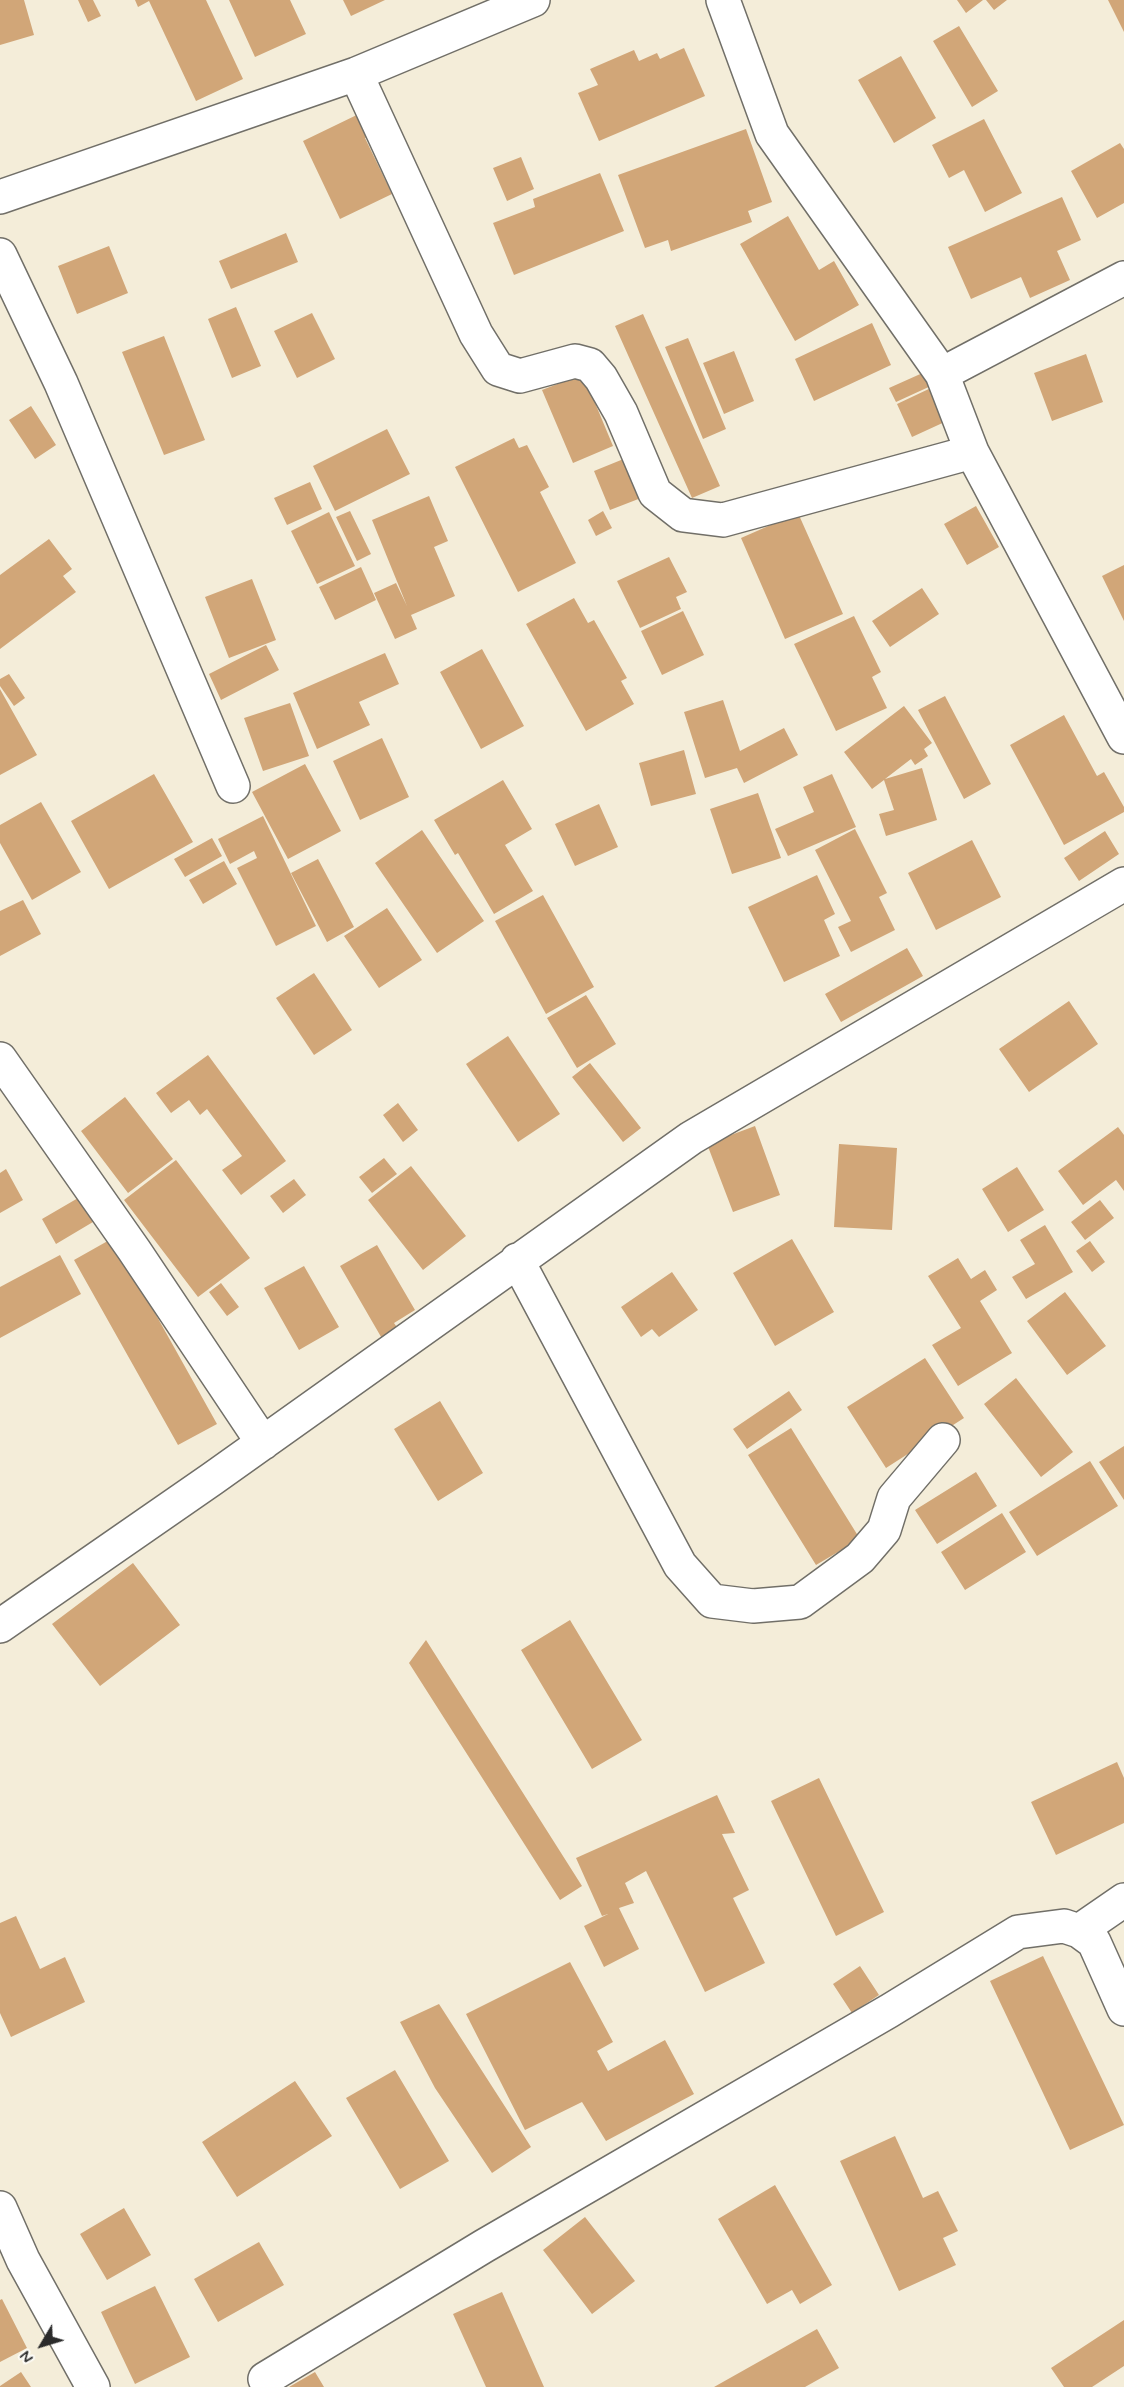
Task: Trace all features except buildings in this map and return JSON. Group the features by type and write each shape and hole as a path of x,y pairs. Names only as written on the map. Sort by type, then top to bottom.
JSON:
{"street":[{"path":"0,197 356,74 533,0"},
{"path":"723,0 772,134 942,374 972,452 1124,737"},
{"path":"356,74 476,334 498,369 520,376 575,361 590,365 601,378 621,412 655,493 682,515 723,520 972,452"},
{"path":"0,255 61,383 233,786"},
{"path":"942,374 1124,278"},
{"path":"0,1626 263,1443 691,1138 1124,884"},
{"path":"0,1059 134,1250 263,1443"},
{"path":"517,1260 680,1565 712,1601 753,1606 800,1602 860,1558 884,1530 894,1498 944,1440"},
{"path":"1079,1931 1124,1900"},
{"path":"266,2379 484,2246 889,2011 1018,1932 1064,1926 1079,1931 1094,1942 1124,2009"},
{"path":"0,2208 23,2260 93,2387"}]}
